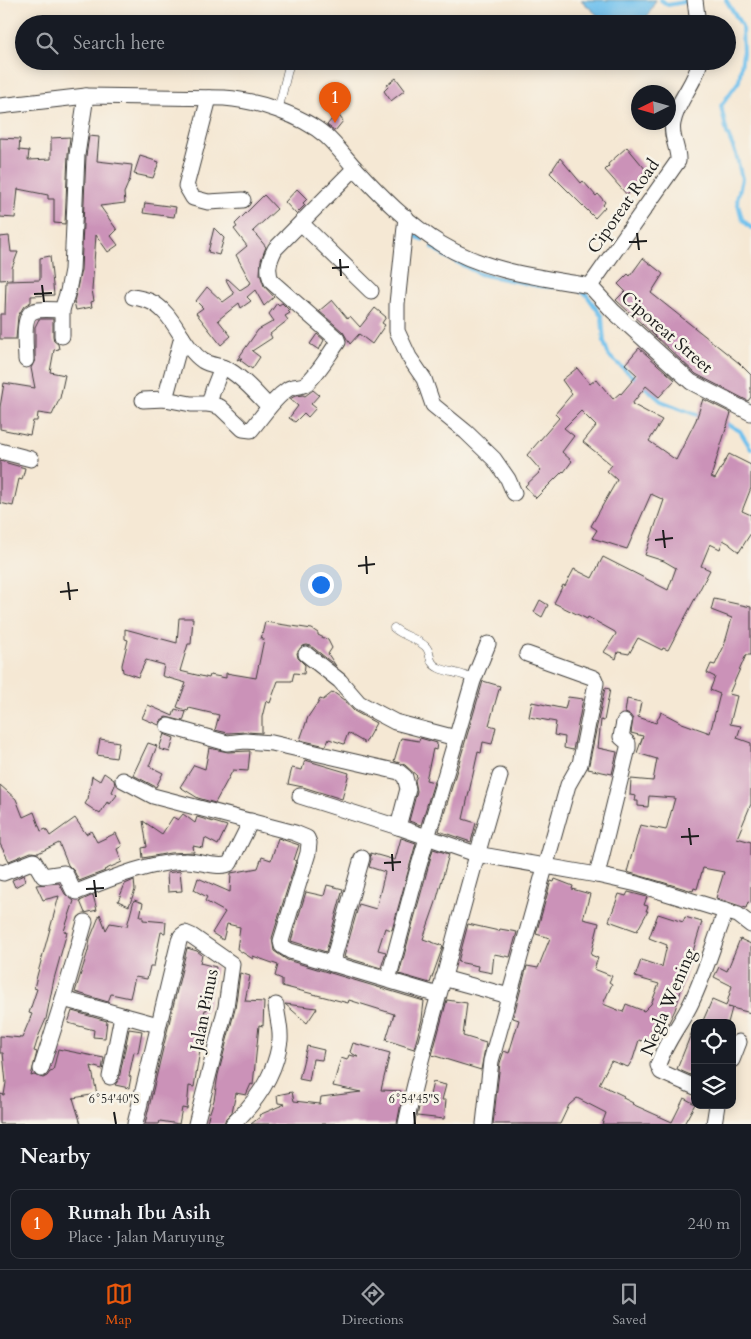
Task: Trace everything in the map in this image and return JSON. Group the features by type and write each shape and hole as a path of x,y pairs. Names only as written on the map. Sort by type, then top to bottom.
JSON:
{"street":[{"name":"Ciporeat Road","path":"590,286 678,162 673,138 673,122 677,107 697,70"},
{"path":"0,106 86,96 247,100 303,120 314,127 326,136 385,199 440,244 462,256 507,272 590,286"},
{"path":"62,336 62,310 72,270 77,155 86,96"},
{"path":"209,98 186,186 193,198 208,202 243,200"},
{"path":"143,400 165,399 220,407 243,429 251,430 269,407 287,390 304,385 338,342 335,336 279,290 269,276 269,262 275,249 317,204 355,168"},
{"path":"406,217 397,304 397,331 409,357 424,379 433,405 466,432 494,459 514,492"},
{"path":"301,223 371,291"},
{"name":"Ciporeat Street","path":"590,286 613,311 691,382 751,413"},
{"path":"133,297 148,300 158,306 203,360 212,365 228,369 252,389 269,407"},
{"path":"26,360 25,333 29,315 35,310 62,310"},
{"path":"165,399 182,337"},
{"path":"209,404 222,367"},
{"path":"0,451 31,459"},
{"path":"388,980 417,872 473,680 488,644"},
{"path":"306,654 340,681 358,703 394,722 456,738"},
{"path":"484,1124 491,1061 568,785 580,764 596,684 594,678 526,654"},
{"path":"598,875 628,748 628,743 622,737 624,722"},
{"path":"168,726 227,743 245,741 272,743 399,772 405,777 408,789 398,827"},
{"path":"411,1123 438,995 476,854 500,776"},
{"path":"124,780 153,796 295,833 308,839 308,853 281,941 282,946 290,951 438,995"},
{"path":"300,796 476,854 598,875 637,884 738,915 751,925"},
{"path":"0,872 3,873 34,861 44,876 64,873 73,890 77,892 140,869 184,861 223,866 230,863 251,821"},
{"path":"332,964 362,858"},
{"name":"Negla Wening","path":"691,1085 661,1072 658,1065 667,1043 680,1026 692,1001 726,911"},
{"path":"41,1069 85,922"},
{"name":"Jalan Pinus","path":"158,1024 178,941 181,936 185,934 192,936 231,963 226,1007 196,1124"},
{"path":"443,978 509,996"},
{"path":"63,999 158,1024 135,1124"},
{"path":"234,1124 259,1096 272,1071 280,1039 276,1005"},
{"path":"110,1077 122,1016"},
{"path":"736,1050 739,1042"},
{"path":"714,1124 716,1109"}],"lane":[{"path":"278,111 288,70"},
{"path":"394,628 426,646 430,660 434,665 473,680"}],"water":[{"path":"581,0 656,0 648,15 597,15"}],"building":[{"path":"396,78 405,90 391,101 384,91 388,87 387,85"},
{"path":"337,113 343,121 335,131 327,125"},
{"path":"89,136 99,137 97,161 132,165 130,179 124,193 125,203 100,206 117,230 111,236 118,245 108,252 96,235 92,290 94,301 91,302 92,307 76,310 74,302 81,270 86,156"},
{"path":"70,137 65,224 54,223 54,199 48,199 48,195 18,189 15,218 0,217 0,138 20,139 19,150 29,151 28,160 51,159 51,138"},
{"path":"627,147 646,170 643,173 645,175 638,182 639,184 627,195 605,170 609,166 608,164"},
{"path":"140,156 159,162 153,178 134,174"},
{"path":"560,158 581,183 583,181 596,196 598,194 605,202 603,205 605,207 595,218 550,173"},
{"path":"297,189 307,199 303,203 305,205 296,214 285,202"},
{"path":"264,195 277,209 253,231 266,247 261,260 260,274 264,286 274,297 264,306 255,290 247,297 251,301 241,308 239,303 218,320 231,336 221,345 196,313 203,308 196,301 207,287 223,302 234,294 226,280 228,279 240,290 251,283 236,255 247,246 234,229 237,227 235,224"},
{"path":"145,203 176,207 174,217 143,213"},
{"path":"214,228 224,238 219,255 208,252"},
{"path":"9,236 11,252 18,252 12,268 12,279 0,280 0,237"},
{"path":"50,256 54,295 31,296 31,302 24,306 18,316 16,339 0,339 0,314 5,314 6,281 40,280 40,258"},
{"path":"643,258 663,274 651,293 739,363 751,375 751,397 748,401 696,374 616,300 625,291 618,284 628,274 630,276"},
{"path":"332,300 348,319 350,316 360,327 375,308 386,317 382,323 385,325 372,344 359,334 350,344 343,332 319,311"},
{"path":"277,303 279,305 282,303 289,310 290,313 285,316 288,320 270,334 272,338 252,351 260,357 252,369 240,360 242,358 237,360 258,330 274,321 269,314"},
{"path":"39,319 53,319 54,341 58,344 59,349 54,350 50,372 65,375 60,398 52,415 38,413 37,421 33,421 30,435 0,429 0,407 4,383 35,388 31,368 35,360 35,327"},
{"path":"317,334 324,340 319,350 310,344"},
{"path":"639,348 675,380 659,397 646,386 632,404 662,420 649,441 676,460 696,420 703,399 731,413 711,477 715,479 729,454 751,465 751,488 742,511 751,515 751,533 739,552 723,540 720,549 710,544 701,566 710,570 668,650 663,648 662,650 638,638 629,654 618,652 616,659 604,652 616,634 615,632 588,617 587,619 554,603 574,569 592,578 603,557 668,590 676,568 664,561 645,555 664,500 651,494 627,549 592,538 597,530 591,526 617,480 607,471 612,465 583,442 596,426 581,411 564,428 574,436 562,452 572,461 564,472 536,498 525,486 541,471 527,455 559,418 555,414 572,394 562,380 577,368 590,384 596,379 613,399 621,394 637,375 625,364"},
{"path":"313,390 319,395 311,404 316,408 308,417 304,413 295,422 289,418 298,406 290,399 295,396 305,396"},
{"path":"0,461 25,468 22,480 19,479 13,506 0,503"},
{"path":"714,599 751,607 751,655 746,655 729,694 737,696 730,724 741,726 737,738 751,743 751,804 737,838 751,842 751,903 748,902 746,908 716,898 724,872 703,868 697,889 694,888 693,891 627,872 640,825 666,830 675,798 649,796 648,807 638,806 638,801 635,801 636,796 630,795 631,779 653,781 657,759 637,753 643,736 631,733 633,719 625,713 627,699 641,702 638,717 656,723 661,712 682,723 710,733 720,694 710,690 715,677 707,673 711,664 715,665 724,646 732,618 711,610"},
{"path":"540,600 548,605 542,617 534,612"},
{"path":"179,618 193,618 191,644 188,644 180,671 209,678 210,675 226,678 226,673 256,678 264,639 261,639 265,622 312,629 318,635 328,640 332,648 328,654 336,666 311,646 302,646 297,653 298,658 305,665 304,674 294,673 292,681 278,681 270,703 266,701 262,717 262,733 228,733 215,730 219,715 189,708 188,711 177,707 186,683 162,676 164,665 146,660 138,677 123,672 122,665 128,640 125,639 125,629 177,643"},
{"path":"483,681 500,686 489,725 496,727 492,744 483,742 481,753 478,752 463,819 476,823 471,842 439,831"},
{"path":"605,688 610,689 604,721 601,720 598,748 617,752 612,774 588,769"},
{"path":"333,692 354,711 376,723 365,743 348,733 344,744 329,739 326,746 300,740 308,717 320,699 323,700"},
{"path":"568,697 583,699 573,750 564,748 565,737 554,735 556,722 529,717 532,702 565,709"},
{"path":"148,705 173,716 175,709 186,712 183,721 166,717 161,720 159,725 142,718"},
{"path":"164,734 174,738 170,752 159,749"},
{"path":"401,738 419,741 420,738 437,743 436,750 433,749 426,780 434,782 421,825 409,821 417,791 415,780 417,776 405,765 394,761"},
{"path":"100,739 119,742 116,758 97,755"},
{"path":"148,743 157,746 149,766 163,773 156,787 133,775"},
{"path":"209,748 228,752 250,751 248,771 233,770 215,803 198,798 180,787 194,765 205,769"},
{"path":"305,760 349,773 342,799 288,784 292,768 302,770"},
{"path":"104,773 114,780 115,785 112,792 117,795 110,804 107,802 100,814 85,804 88,799 92,776 100,781"},
{"path":"0,785 16,799 23,817 34,812 41,831 46,829 50,836 75,818 86,834 91,831 97,842 116,833 122,846 117,849 122,862 79,881 74,871 68,865 59,843 38,853 31,852 9,861 0,844"},
{"path":"183,814 195,823 197,817 227,826 218,845 205,838 203,848 193,846 194,852 170,853 143,858 142,848 147,847 143,821 162,834 173,817 178,820"},
{"path":"278,838 299,845 294,860 296,861 272,938 274,951 287,960 424,1001 422,1019 414,1049 386,1040 394,1014 349,1000 348,1003 282,986 282,979 275,976 278,965 253,956 253,959 237,949 240,927 227,924 223,940 212,933 225,912 205,901 207,897 194,890 198,878 230,892 231,873 258,868 262,857 271,860"},
{"path":"401,838 416,843 392,930 385,928 378,950 386,952 381,968 344,957 359,904 376,909 385,872 369,867 370,853 395,860"},
{"path":"433,849 449,854 436,902 423,939 443,946 430,983 399,974"},
{"path":"180,871 182,891 168,892 167,873"},
{"path":"24,875 26,881 15,887 12,880"},
{"path":"555,879 573,886 572,889 590,894 583,919 599,923 591,955 598,958 594,969 612,976 609,982 612,984 603,1004 623,1012 626,1004 644,1011 651,1004 659,984 635,977 641,960 662,967 667,945 649,938 658,914 683,922 685,917 702,922 675,1010 668,1024 652,1034 649,1043 639,1040 633,1059 628,1067 611,1061 599,1084 624,1096 623,1098 632,1104 672,1122 684,1098 691,1102 692,1109 684,1124 602,1124 606,1113 577,1098 569,1105 560,1124 493,1124 500,1063 504,1051 509,1053 519,1020 513,1018 527,966 538,968 550,938 536,934 551,881 554,882"},
{"path":"134,880 135,890 129,906 118,901 125,884"},
{"path":"59,883 65,894 74,901 64,931 67,932 54,979 46,1019 34,1051 37,1052 31,1076 43,1078 53,1071 58,1049 104,1058 102,1069 91,1066 97,1094 73,1098 81,1124 0,1124 0,1094 4,1095 6,1083 3,1053 0,1053 0,1036 22,1038 32,1014 29,1013 37,989 34,988 59,896 43,900 36,885"},
{"path":"327,885 343,889 326,952 291,941 306,892 324,896"},
{"path":"628,892 647,897 644,905 648,906 646,911 648,911 637,931 609,921 619,894 626,896"},
{"path":"93,895 97,910 85,913 80,901"},
{"path":"134,900 143,903 140,916 143,916 143,920 166,922 165,933 161,932 154,966 150,966 147,979 135,977 130,998 111,994 108,1002 75,992 90,939 100,914 106,930 110,923 127,926"},
{"path":"468,924 499,931 500,929 517,932 510,957 494,954 492,973 477,970 478,966 458,962"},
{"path":"740,939 751,944 751,1013 732,1008 729,1019 704,1019 712,1000 726,1006 732,986 714,977 719,967 727,971"},
{"path":"187,948 197,951 202,955 200,963 216,967 207,1010 205,1010 200,1028 198,1050 200,1050 194,1087 189,1086 187,1109 182,1108 179,1124 160,1121 159,1124 145,1124"},
{"path":"240,973 250,976 245,1001 264,1002 263,1026 259,1025 253,1085 251,1084 246,1095 236,1093 232,1112 226,1118 224,1124 206,1124 214,1100 218,1075 235,1009"},
{"path":"447,1000 467,1003 463,1036 486,1043 481,1070 432,1055"},
{"path":"285,1004 317,1008 307,1023"},
{"path":"72,1011 107,1021 105,1038 93,1037 94,1030 68,1023"},
{"path":"129,1029 142,1031 138,1053 134,1052 129,1076 131,1077 129,1088 115,1085 119,1079"},
{"path":"691,1034 691,1075 677,1069"},
{"path":"353,1043 390,1053 381,1090 401,1091 400,1098 402,1098 397,1124 251,1124 260,1117 259,1115 285,1104 278,1103 277,1095 292,1092 294,1101 320,1104 321,1097 361,1092 333,1086 341,1058 347,1060 349,1055 358,1057 350,1052"},
{"path":"307,1046 324,1050 322,1060 313,1059 309,1081 299,1079"},
{"path":"433,1082 446,1085 442,1100 446,1100 444,1119 417,1116 421,1099 429,1099"}],"waterway":[{"path":"661,0 668,5 689,1"},
{"path":"726,0 735,15"},
{"path":"736,16 742,26 743,53 739,81 721,106 727,133 736,154 742,179 737,200 742,219 751,228"},
{"path":"411,233 422,240"},
{"path":"432,247 480,274 539,286 554,287"},
{"path":"580,291 586,294 602,317 604,342 609,356 661,401 702,417"},
{"path":"724,422 740,431 751,449"}],"place":[{"name":"Rumah Ibu Asih","path":"335,123"}]}
